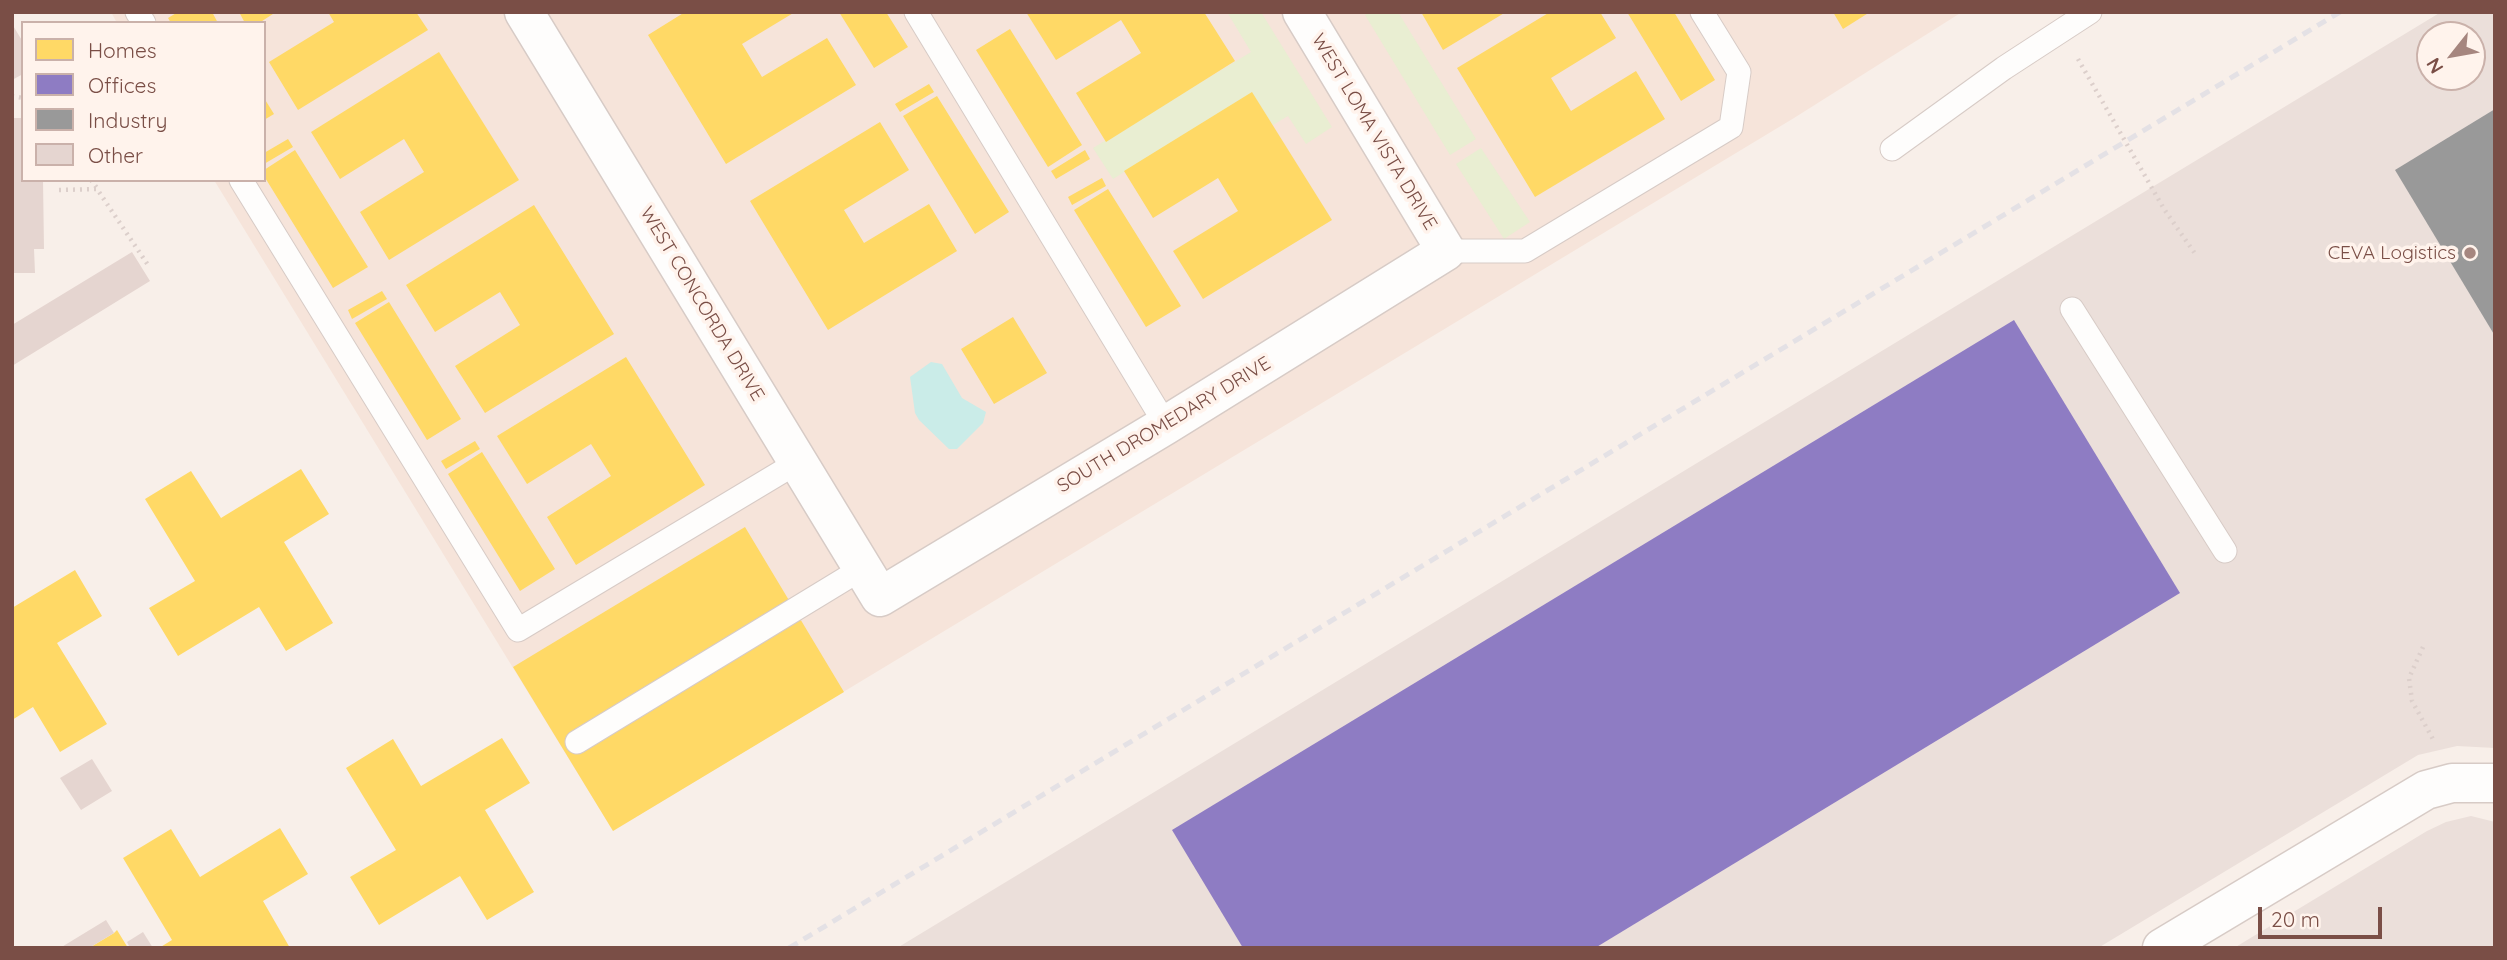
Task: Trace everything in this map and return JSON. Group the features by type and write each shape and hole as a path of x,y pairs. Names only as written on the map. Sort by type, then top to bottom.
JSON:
{"street":[{"name":"WEST CONCORDA DRIVE","path":"524,12 871,582"},
{"name":"WEST LOMA VISTA DRIVE","path":"1302,12 1446,251"},
{"name":"SOUTH DROMEDARY DRIVE","path":"871,582 1166,425 1446,251"},
{"path":"2162,948 2426,790 2452,783 2495,783"}],"lane":[{"path":"916,12 1166,425"},
{"path":"1446,251 1525,251 1731,127 1738,72 1702,12"},
{"path":"1892,149 2004,68 2090,12"},
{"path":"242,182 518,630 798,462"},
{"path":"2072,309 2225,551"},
{"path":"576,742 871,582"}],"path":[{"path":"2062,30 2164,209 2196,255"},
{"path":"92,182 148,265"},
{"path":"59,190 97,189"},
{"path":"2423,647 2409,678 2412,701 2434,741"}],"shaded area":[{"path":"111,12 1962,12 1794,118 613,831 215,182 266,182 266,21 116,21"},
{"path":"2441,12 2495,12 2495,748 2457,746 2418,755 2098,948 897,948 2416,27 2416,91 2486,91 2486,21 2426,21"},
{"path":"2471,816 2495,822 2495,948 2234,948 2427,831 2446,822"}],"green space":[{"path":"1227,12 1261,12 1332,127 1306,144 1288,116 1273,125 1252,93 1113,179 1093,148 1251,52"},
{"path":"1369,12 1398,12 1476,139 1450,155 1365,15"},
{"path":"1481,148 1530,222 1504,239 1456,164"}],"water":[{"path":"931,362 942,364 962,398 986,412 983,423 957,449 949,449 915,413 910,377"}],"building: Homes":[{"path":"178,12 212,12 217,21 170,21 168,18"},
{"path":"239,12 276,12 262,21 244,21"},
{"path":"328,12 416,12 428,30 298,110 269,62 334,22"},
{"path":"685,12 795,12 742,44 762,77 827,38 856,85 726,164 648,35"},
{"path":"839,12 886,12 908,47 874,68"},
{"path":"1026,12 1204,12 1235,61 1106,142 1076,93 1141,53 1121,20 1056,60"},
{"path":"1421,12 1506,12 1443,50"},
{"path":"1550,12 1600,12 1616,38 1551,78 1571,111 1636,71 1665,119 1535,197 1457,68"},
{"path":"1627,12 1674,12 1715,80 1681,101"},
{"path":"1833,12 1870,12 1843,29"},
{"path":"1010,29 1082,145 1048,167 976,50"},
{"path":"439,52 519,180 389,260 360,212 424,172 404,139 340,179 311,132"},
{"path":"929,84 934,92 900,112 895,104"},
{"path":"1252,92 1332,220 1203,299 1173,251 1238,211 1218,178 1153,218 1124,171"},
{"path":"937,96 1009,212 975,234 903,116"},
{"path":"266,101 274,114 266,119"},
{"path":"880,122 909,170 844,210 864,243 929,204 957,251 828,330 750,201"},
{"path":"288,139 293,147 266,163 266,152"},
{"path":"295,150 368,267 333,288 266,179 266,169"},
{"path":"1085,150 1090,159 1056,179 1051,171"},
{"path":"1102,178 1106,186 1072,205 1068,197"},
{"path":"1108,189 1181,306 1146,327 1074,210"},
{"path":"534,205 614,334 485,413 455,366 520,325 500,292 435,332 406,285"},
{"path":"382,291 387,299 352,319 348,310"},
{"path":"389,302 461,419 427,440 355,323"},
{"path":"1013,317 1047,373 994,404 961,349"},
{"path":"626,357 705,485 576,565 547,517 611,476 591,444 527,484 497,436"},
{"path":"475,441 480,449 446,469 441,461"},
{"path":"482,452 555,569 520,591 448,474"},
{"path":"301,469 329,514 284,542 333,623 286,651 259,607 178,656 149,608 195,581 145,499 191,471 221,518"},
{"path":"745,527 844,692 613,831 513,667"},
{"path":"75,570 102,616 57,643 107,724 60,752 33,707 12,720 12,608"},
{"path":"502,738 530,783 485,810 534,892 487,920 460,876 379,925 350,877 396,850 346,768 393,739 421,786"},
{"path":"280,828 308,874 263,901 290,948 159,948 172,940 123,858 171,829 200,877"},
{"path":"117,930 128,948 89,948 114,933"}],"building: Offices":[{"path":"2014,320 2180,593 1595,948 1243,948 1172,830"}],"building: Industry":[{"name":"CEVA Logistics","path":"2495,109 2495,336 2395,170"}],"building: Other":[{"path":"12,24 21,39 21,75 12,80"},
{"path":"12,118 21,118 21,182 43,182 44,249 34,249 35,273 12,273"},
{"path":"132,252 150,281 12,366 12,325"},
{"path":"92,759 112,791 81,810 60,778"},
{"path":"106,920 114,933 89,948 60,948"},
{"path":"143,932 153,948 130,948 127,942"}],"railway":[{"path":"789,948 2340,12"}],"place":[{"name":"CEVA Logistics","path":"2470,253"}]}
